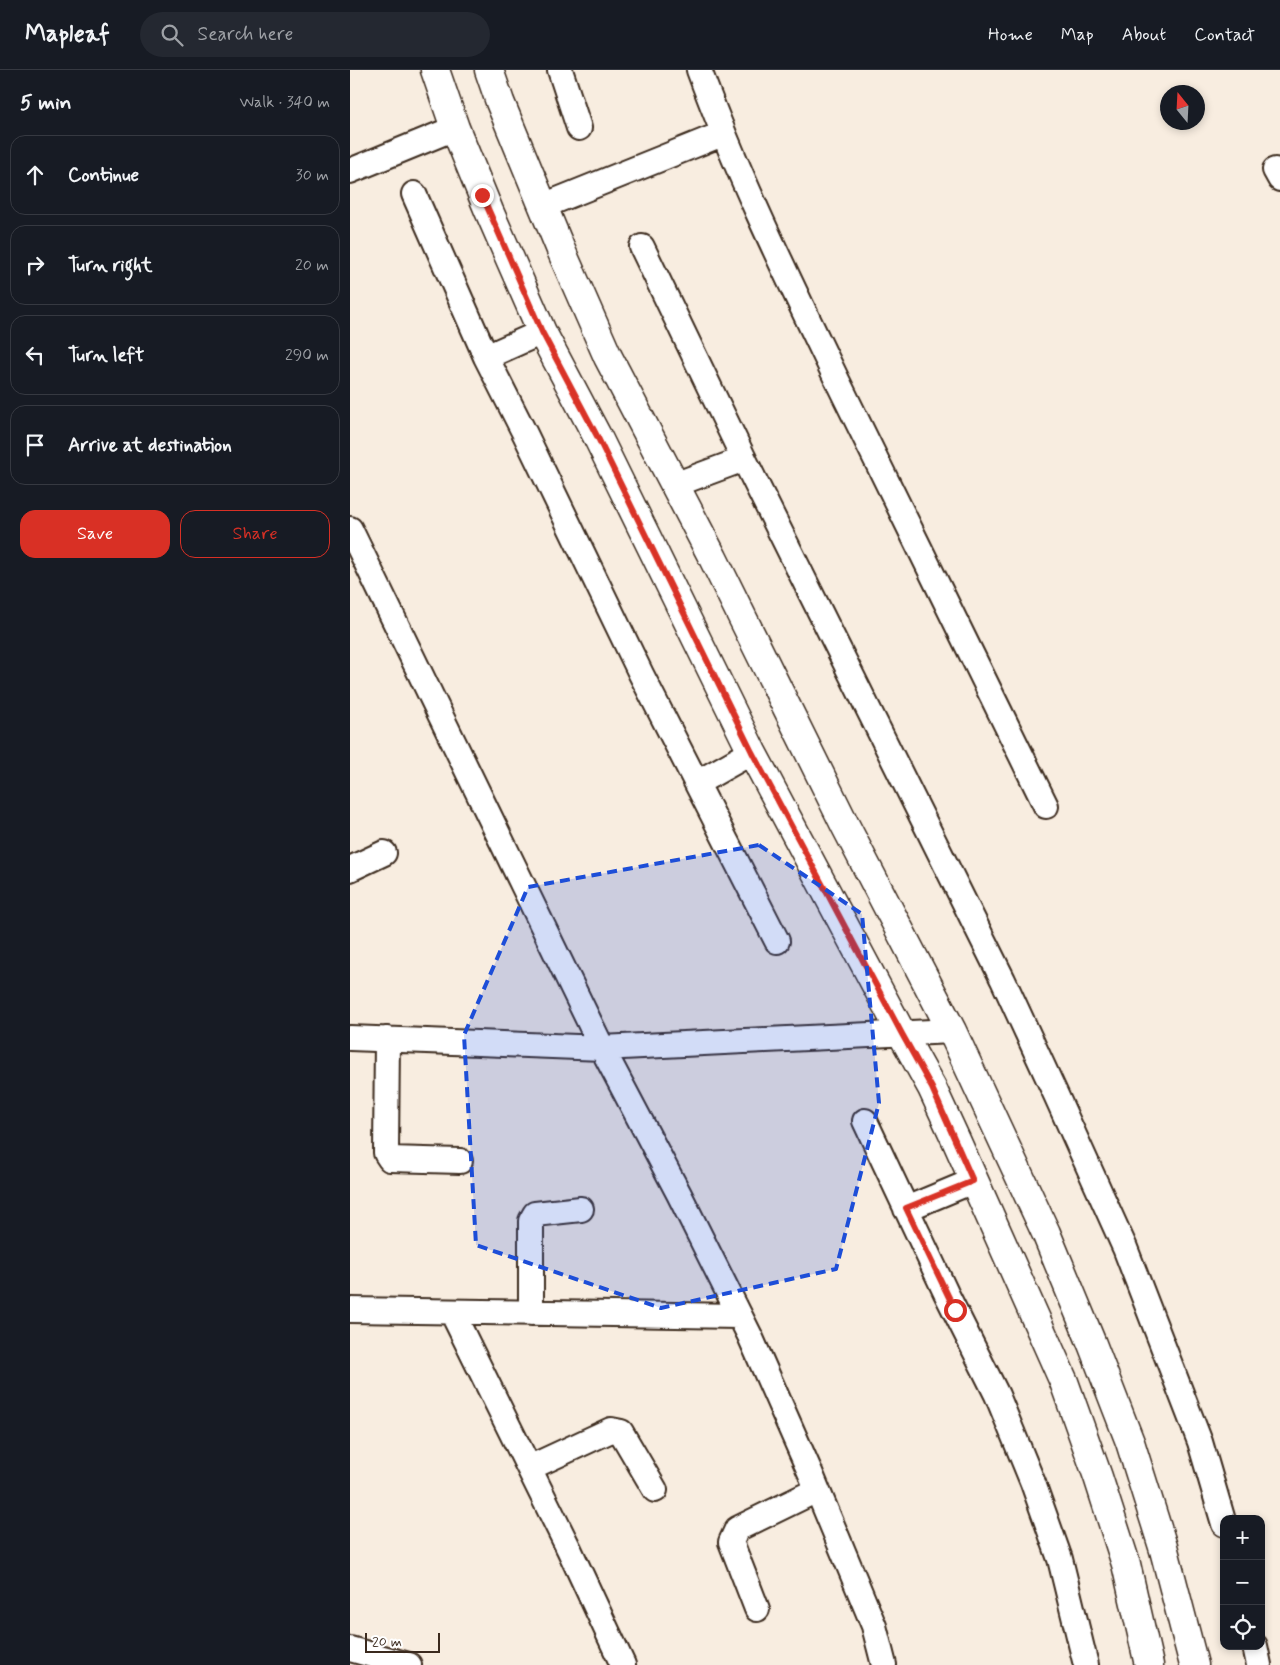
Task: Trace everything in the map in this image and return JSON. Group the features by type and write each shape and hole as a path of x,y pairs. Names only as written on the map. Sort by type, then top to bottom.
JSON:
{"street":[{"path":"435,70 455,128 542,332 597,436 752,752 932,1088 1064,1382 1098,1477 1126,1564 1149,1665"},
{"path":"489,70 500,102 543,206 608,357 717,567 845,826 952,1032 1046,1232 1130,1442 1164,1550 1194,1665"},
{"path":"560,70 579,128"},
{"path":"699,70 722,134 795,293 1046,806"},
{"path":"350,171 455,128"},
{"path":"543,206 722,134"},
{"path":"414,194 486,357 641,674 777,941"},
{"path":"642,247 744,459 1003,980 1056,1095 1125,1248 1200,1442 1221,1515"},
{"path":"486,357 542,332"},
{"path":"674,485 744,459"},
{"path":"350,528 602,1048 679,1194 739,1316 817,1490 874,1626 884,1665"},
{"path":"697,784 752,752"},
{"path":"350,869 384,854"},
{"path":"350,1038 602,1048 952,1032"},
{"path":"387,1039 386,1153 390,1159 460,1161"},
{"path":"865,1121 996,1395 1033,1483 1060,1559 1086,1665"},
{"path":"906,1208 973,1181"},
{"path":"531,1313 531,1221 535,1214 581,1209"},
{"path":"350,1310 739,1316"},
{"path":"452,1312 623,1665"},
{"path":"529,1468 611,1430 621,1432 654,1490"},
{"path":"757,1609 731,1542 737,1529 817,1490"},
{"path":"350,1650 409,1665"},
{"path":"1257,1650 1259,1665"}],"highlighted area":[{"path":"759,845 862,914 879,1103 836,1269 661,1308 476,1245 464,1035 528,887"}],"route":[{"path":"482,195 542,332 597,436 752,752 932,1088 956,1140 973,1181 906,1208 955,1310"}]}
